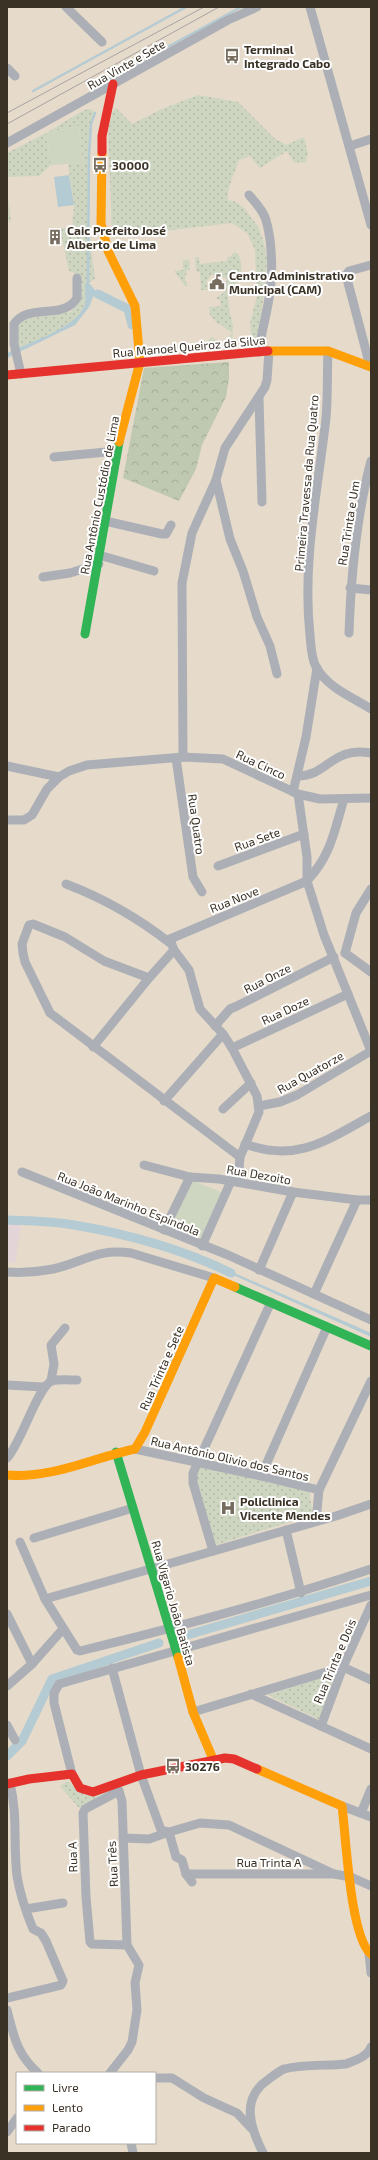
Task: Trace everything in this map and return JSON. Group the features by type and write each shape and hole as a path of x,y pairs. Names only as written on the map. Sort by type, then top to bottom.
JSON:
{"street":[{"path":"66,7 102,42"},
{"name":"Rua Vinte e Sete","path":"7,143 228,20 257,7"},
{"path":"310,7 371,225"},
{"path":"7,68 15,76"},
{"name":"Rua Antônio Custódio de Lima","path":"85,634 106,521 117,451 140,362 135,306 108,251 101,223 102,136 113,84"},
{"path":"350,146 371,139"},
{"path":"249,194 260,208 266,220 270,252 270,291 261,333 259,352"},
{"path":"371,265 349,271 347,278 371,367"},
{"path":"21,374 12,328 19,317 69,307 77,298 77,278"},
{"path":"262,502 259,399 267,380 269,351"},
{"name":"Rua Manoel Queiroz da Silva","path":"7,375 269,351 328,351 371,367"},
{"name":"Primeira Travessa da Rua Quatro","path":"328,351 326,416 313,510 309,564 308,618 313,658 317,668 341,692 371,709"},
{"name":"Rua Quatro","path":"202,892 193,877 179,757 182,583 192,533 216,480 225,448 259,399"},
{"path":"54,457 117,451"},
{"name":"Rua Trinta e Um","path":"349,633 350,588 360,510 371,461"},
{"path":"216,480 225,526 243,570 256,617 270,646 277,674"},
{"path":"106,521 162,534 166,534 171,525"},
{"path":"43,577 70,573 99,559 154,571"},
{"path":"350,588 371,590"},
{"path":"317,668 296,793 307,857 307,881 319,922 371,1051"},
{"path":"298,776 315,773 342,754 359,751 371,753"},
{"name":"Rua Cinco","path":"59,777 69,771 87,765 179,757 223,759 296,793 320,799 371,798"},
{"path":"7,766 59,777"},
{"path":"7,820 24,820 32,815 47,789 59,777"},
{"path":"307,881 318,869 328,854 344,799"},
{"name":"Rua Sete","path":"218,866 304,834"},
{"name":"Rua Nove","path":"93,1047 149,978 171,944 307,881"},
{"path":"66,884 88,892 145,923 171,944 189,970 200,1009 223,1034 257,1096 259,1112 240,1157 235,1182 202,1246"},
{"path":"371,889 363,898 356,912 345,953 371,972"},
{"path":"149,978 104,961 65,937 33,924 29,925 22,944 23,953 46,1006 56,1019 240,1157"},
{"name":"Rua Onze","path":"215,1026 230,1010 237,1006 345,953"},
{"name":"Rua Doze","path":"232,1048 348,994"},
{"path":"164,1101 223,1034"},
{"name":"Rua Quatorze","path":"259,1106 280,1102 297,1095 371,1051"},
{"path":"223,1109 251,1083"},
{"path":"245,1144 261,1150 300,1150 318,1145 371,1116"},
{"name":"Rua Dezoito","path":"144,1165 190,1177 235,1182 292,1192 357,1200 371,1200"},
{"name":"Rua João Marinho Espindola","path":"22,1172 202,1246 228,1255 259,1270 370,1317"},
{"path":"164,1230 190,1177"},
{"path":"259,1270 292,1192"},
{"path":"314,1294 357,1200"},
{"path":"7,1272 32,1272 54,1269 92,1255 118,1251 131,1253 214,1278 371,1346"},
{"name":"Rua Trinta e Sete","path":"135,1449 145,1432 214,1278"},
{"path":"213,1550 193,1483 193,1473 271,1302"},
{"path":"261,1476 327,1327"},
{"path":"52,1381 54,1364 51,1345 65,1328"},
{"path":"7,1458 35,1407 43,1387 52,1381 77,1380"},
{"path":"316,1521 319,1490 371,1381"},
{"path":"7,1385 43,1387"},
{"path":"7,1475 32,1477 116,1452 135,1449"},
{"name":"Rua Antônio Olivio dos Santos","path":"135,1449 319,1490"},
{"name":"Rua Vigario João Batista","path":"116,1452 171,1628 175,1651 193,1712 213,1759"},
{"path":"44,1599 152,1569 371,1504"},
{"path":"34,1538 133,1508"},
{"path":"286,1530 301,1593"},
{"path":"20,1542 44,1599 78,1651 301,1593 371,1569"},
{"path":"371,1595 63,1682 57,1686 54,1693 54,1703 72,1774 80,1788 86,1791 93,1792 117,1787 141,1775 213,1759 234,1759 371,1817"},
{"name":"Rua Trinta e Dois","path":"321,1726 343,1667 370,1609"},
{"path":"7,1614 32,1664"},
{"path":"7,1686 32,1664 63,1629"},
{"path":"193,1712 343,1667 371,1680"},
{"path":"112,1668 141,1775 159,1826 165,1832 170,1832"},
{"path":"251,1694 371,1749"},
{"path":"7,1725 14,1740"},
{"path":"7,1998 61,1985 63,1979 46,1941 41,1933 33,1929 26,1910 17,1876 16,1816 8,1784 72,1774"},
{"name":"Rua Três","path":"117,1787 122,1801 127,1945"},
{"name":"Rua A","path":"117,1787 85,1809 83,1813 86,1897 91,1944 127,1945"},
{"path":"361,1812 371,1789"},
{"path":"342,1806 356,1924 368,1952 371,1973"},
{"path":"123,1838 149,1839 200,1823 229,1825 334,1874"},
{"path":"170,1832 176,1857 182,1860 186,1874 192,1882"},
{"path":"300,1874 301,1858"},
{"name":"Rua Trinta A","path":"186,1874 334,1874 351,1877 371,1886"},
{"path":"26,1910 62,1903"},
{"path":"111,2072 128,2050 132,2042 137,2010 135,1984 139,1965 127,1945"},
{"path":"7,2010 19,2050 25,2061 37,2072"},
{"path":"263,2153 253,2130 251,2104 253,2095 258,2086 282,2070 346,2064 369,2052 371,2047"},
{"path":"156,2078 172,2078 204,2098 237,2113 253,2130"},
{"path":"7,2132 16,2119"}],"shaded area":[{"path":"7,1216 22,1218 15,1263 7,1262"}],"green space":[{"path":"198,95 238,102 274,138 286,145 304,137 308,154 305,163 294,162 287,151 260,168 250,156 239,160 228,195 228,200 236,202 244,208 259,228 263,240 267,256 266,281 259,328 269,351 249,353 252,344 250,323 257,296 255,250 247,233 232,223 112,237 108,131 113,111 116,108 132,124 162,109"},
{"path":"91,109 95,113 91,124 89,155 88,222 95,279 88,283 86,310 75,325 20,348 16,345 17,329 21,320 71,312 81,295 79,275 69,271 60,229 72,226 74,205 68,164 83,163 79,126 46,133 84,110"},
{"path":"79,126 83,163 51,165 46,133"},
{"path":"46,133 51,165 39,176 7,177 7,153"},
{"path":"7,188 11,223 7,220"},
{"path":"235,252 240,257 241,261 240,275 236,283 227,289 233,326 232,345 208,346 207,342 212,337 222,345 232,333 220,324 219,325 210,315 209,307 221,306 220,299 217,299 217,297 225,291 226,279 219,275 211,275 207,281 207,290 201,290 200,272 196,271 195,257 199,257 200,264 227,261 227,257 232,256"},
{"path":"183,260 189,260 190,270 187,270 185,280 188,286 185,286 174,271 183,270"},
{"path":"229,362 229,378 226,397 202,445 196,469 179,501 123,478 144,368"},
{"path":"191,1180 221,1192 201,1237 172,1224"},
{"path":"200,1467 309,1491 313,1515 212,1546 193,1475"},
{"path":"332,1674 334,1680 320,1718 318,1719 268,1695"},
{"path":"68,1781 74,1787 110,1792 79,1808 60,1786"}],"water":[{"path":"69,175 74,205 58,207 54,177"},
{"path":"85,283 90,284 98,294 94,295 89,307 75,325 7,358 7,353 61,329 79,315 85,305"},
{"path":"221,1267 371,1333 371,1337 220,1269"}],"waterway":[{"path":"33,91 186,7"},
{"path":"103,82 241,7"},
{"path":"88,283 89,155 91,124 95,113"},
{"path":"98,294 128,309 132,325"},
{"path":"7,1220 40,1221 66,1224 114,1233 154,1243 212,1264 231,1273"},
{"path":"184,1636 371,1581"},
{"path":"7,1756 22,1741 52,1679 159,1643"}],"tram line":[{"path":"7,113 204,7"},
{"path":"7,124 219,7"}],"traffic: fast":[{"path":"85,634 119,442"},
{"path":"235,1287 371,1346"},
{"path":"116,1452 178,1657"}],"traffic: slow":[{"path":"102,152 101,223 108,251 135,306 140,362 119,442"},
{"path":"268,351 328,351 371,367"},
{"path":"7,1475 40,1474 56,1471 135,1449 145,1432 214,1278 235,1287"},
{"path":"178,1657 193,1712 213,1759"},
{"path":"257,1769 342,1806 347,1862 354,1908 358,1928 364,1944 371,1954"}],"traffic: jam":[{"path":"102,152 102,136 113,84"},
{"path":"7,375 268,351"},
{"path":"7,1784 29,1779 72,1774 80,1788 93,1792 141,1775 225,1758 234,1759 257,1769"}],"place":[{"name":"Terminal Integrado Cabo","path":"232,56"},
{"name":"30000","path":"100,165"},
{"name":"Caic Prefeito José Alberto de Lima","path":"55,237"},
{"name":"Centro Administrativo Municipal (CAM)","path":"217,282"},
{"name":"Policlinica Vicente Mendes","path":"228,1508"},
{"name":"30276","path":"173,1766"}]}
